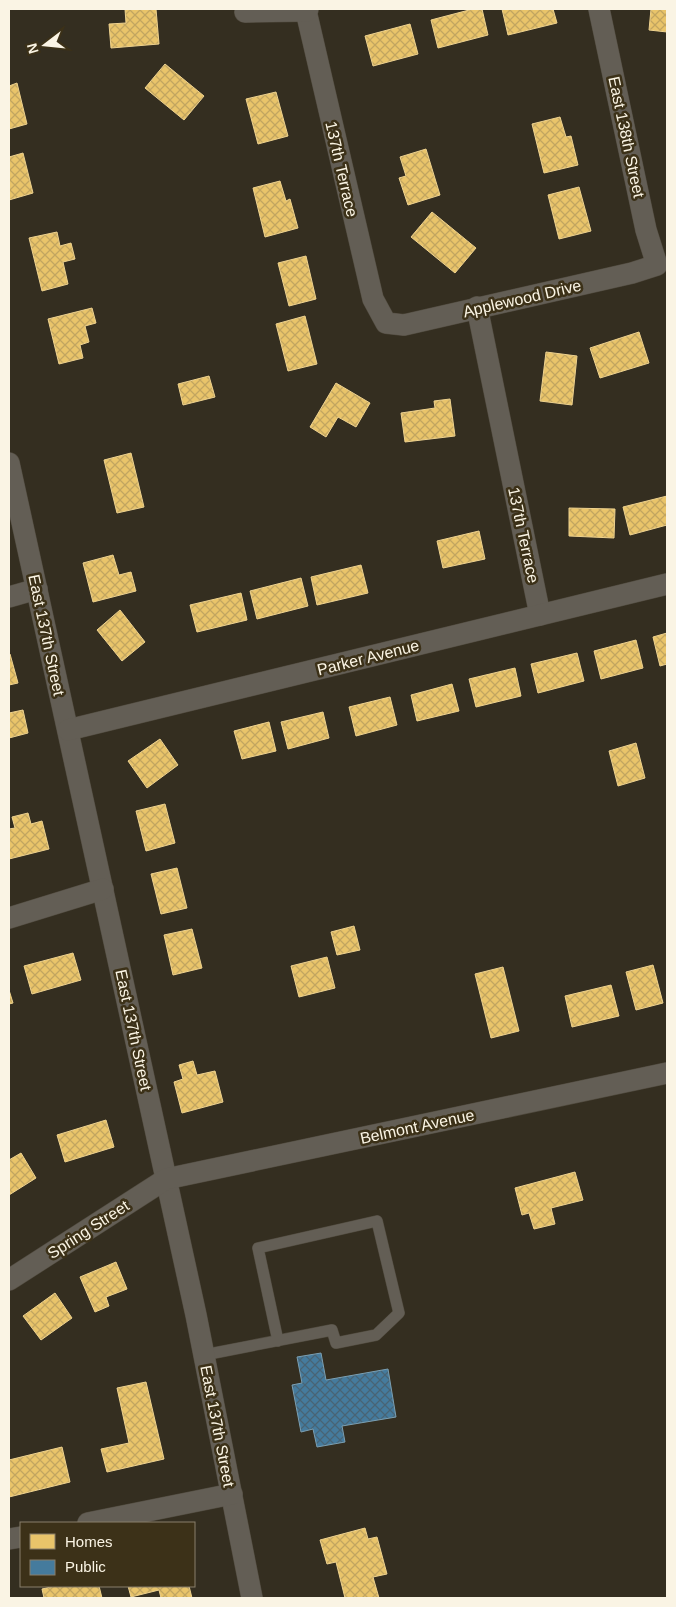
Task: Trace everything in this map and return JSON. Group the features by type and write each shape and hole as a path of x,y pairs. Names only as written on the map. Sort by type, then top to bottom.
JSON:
{"street":[{"name":"East 138th Street","path":"599,9 646,230 656,265"},
{"path":"245,12 307,10"},
{"name":"137th Terrace","path":"307,10 373,299 386,323"},
{"name":"Applewood Drive","path":"386,323 404,325 632,273 656,265"},
{"name":"137th Terrace","path":"477,307 540,615"},
{"name":"East 137th Street","path":"9,464 204,1355 252,1598"},
{"name":"Parker Avenue","path":"68,730 667,584"},
{"path":"9,597 37,589"},
{"path":"9,918 103,889"},
{"name":"Belmont Avenue","path":"166,1178 667,1073"},
{"name":"Spring Street","path":"9,1280 166,1178"},
{"path":"93,1522 232,1494"}],"lane":[{"path":"204,1355 278,1341 332,1330 336,1342 376,1335 399,1314 377,1221 258,1248 278,1341"}],"building: Homes":[{"path":"125,9 156,9 159,44 111,48 109,24 126,23"},
{"path":"473,9 482,9 488,35 438,48 431,20"},
{"path":"502,9 553,9 557,23 508,35"},
{"path":"651,9 667,9 667,32 649,30"},
{"path":"410,24 418,54 373,66 365,36"},
{"path":"165,64 204,96 184,120 145,88"},
{"path":"17,83 27,124 9,129 9,86"},
{"path":"276,92 288,136 258,144 246,99"},
{"path":"560,117 566,137 571,136 578,165 544,173 532,124"},
{"path":"426,149 440,195 408,205 399,178 406,176 400,157"},
{"path":"23,153 33,193 9,200 9,157"},
{"path":"280,181 286,201 290,199 298,228 265,237 253,188"},
{"path":"579,187 591,231 559,239 548,195"},
{"path":"432,212 476,248 455,273 411,237"},
{"path":"57,232 60,246 71,243 75,259 63,262 68,284 42,291 29,238"},
{"path":"306,256 316,299 289,306 278,263"},
{"path":"92,308 96,323 85,326 89,342 80,345 83,358 59,364 48,319"},
{"path":"305,316 317,364 288,371 276,324"},
{"path":"639,332 649,363 600,378 590,348"},
{"path":"546,352 577,356 572,405 540,401"},
{"path":"209,376 215,397 183,405 178,384"},
{"path":"336,383 370,403 356,427 338,417 326,437 310,427"},
{"path":"450,399 455,436 405,442 401,413 435,408 434,401"},
{"path":"131,453 144,507 117,513 104,460"},
{"path":"667,496 667,525 630,535 623,507"},
{"path":"569,508 615,509 614,538 569,536"},
{"path":"479,531 485,559 443,568 437,541"},
{"path":"113,555 119,575 131,572 136,591 93,602 83,563"},
{"path":"361,565 368,593 317,605 311,577"},
{"path":"301,578 308,606 257,619 250,591"},
{"path":"241,593 247,620 197,632 190,605"},
{"path":"120,610 145,642 122,661 97,630"},
{"path":"667,633 667,664 660,666 653,637"},
{"path":"636,640 643,668 601,679 594,651"},
{"path":"577,653 584,681 538,693 531,664"},
{"path":"9,655 18,683 9,685"},
{"path":"515,668 521,696 476,707 469,679"},
{"path":"452,684 459,711 417,721 411,695"},
{"path":"390,697 397,725 356,736 349,707"},
{"path":"23,710 28,733 9,738 9,713"},
{"path":"323,712 329,738 288,749 281,722"},
{"path":"269,722 276,751 242,759 234,731"},
{"path":"160,739 178,765 147,788 128,761"},
{"path":"636,743 645,778 618,786 609,751"},
{"path":"165,804 175,843 146,851 136,811"},
{"path":"28,813 31,824 42,821 49,849 9,859 9,829 15,828 12,817"},
{"path":"177,868 187,908 161,914 151,874"},
{"path":"354,926 360,950 337,955 331,932"},
{"path":"192,929 202,968 173,975 164,935"},
{"path":"73,953 81,980 32,994 24,966"},
{"path":"327,957 335,988 299,997 291,966"},
{"path":"653,965 663,1003 636,1010 626,972"},
{"path":"503,967 519,1031 491,1038 475,974"},
{"path":"611,985 619,1016 572,1027 565,996"},
{"path":"9,990 13,1003 9,1004"},
{"path":"193,1061 197,1075 215,1071 223,1102 182,1113 174,1082 183,1079 179,1065"},
{"path":"106,1120 114,1147 65,1162 57,1135"},
{"path":"21,1153 36,1178 9,1195 9,1160"},
{"path":"575,1172 583,1200 551,1208 555,1224 534,1229 529,1213 522,1215 515,1188"},
{"path":"116,1262 127,1289 106,1297 109,1306 95,1312 80,1277"},
{"path":"55,1293 72,1318 41,1340 23,1316"},
{"path":"146,1382 164,1459 107,1472 101,1449 129,1443 117,1388"},
{"path":"62,1447 70,1482 9,1497 9,1460"},
{"path":"365,1528 368,1539 377,1537 387,1574 373,1577 379,1598 345,1598 336,1562 327,1564 320,1540"},
{"path":"51,1587 99,1587 102,1598 44,1598 42,1589"},
{"path":"128,1587 189,1587 192,1598 161,1598 159,1590 131,1597"}],"building: Public":[{"path":"321,1353 326,1380 388,1369 396,1417 342,1426 345,1442 317,1447 313,1429 301,1432 292,1385 302,1383 297,1357"}]}
